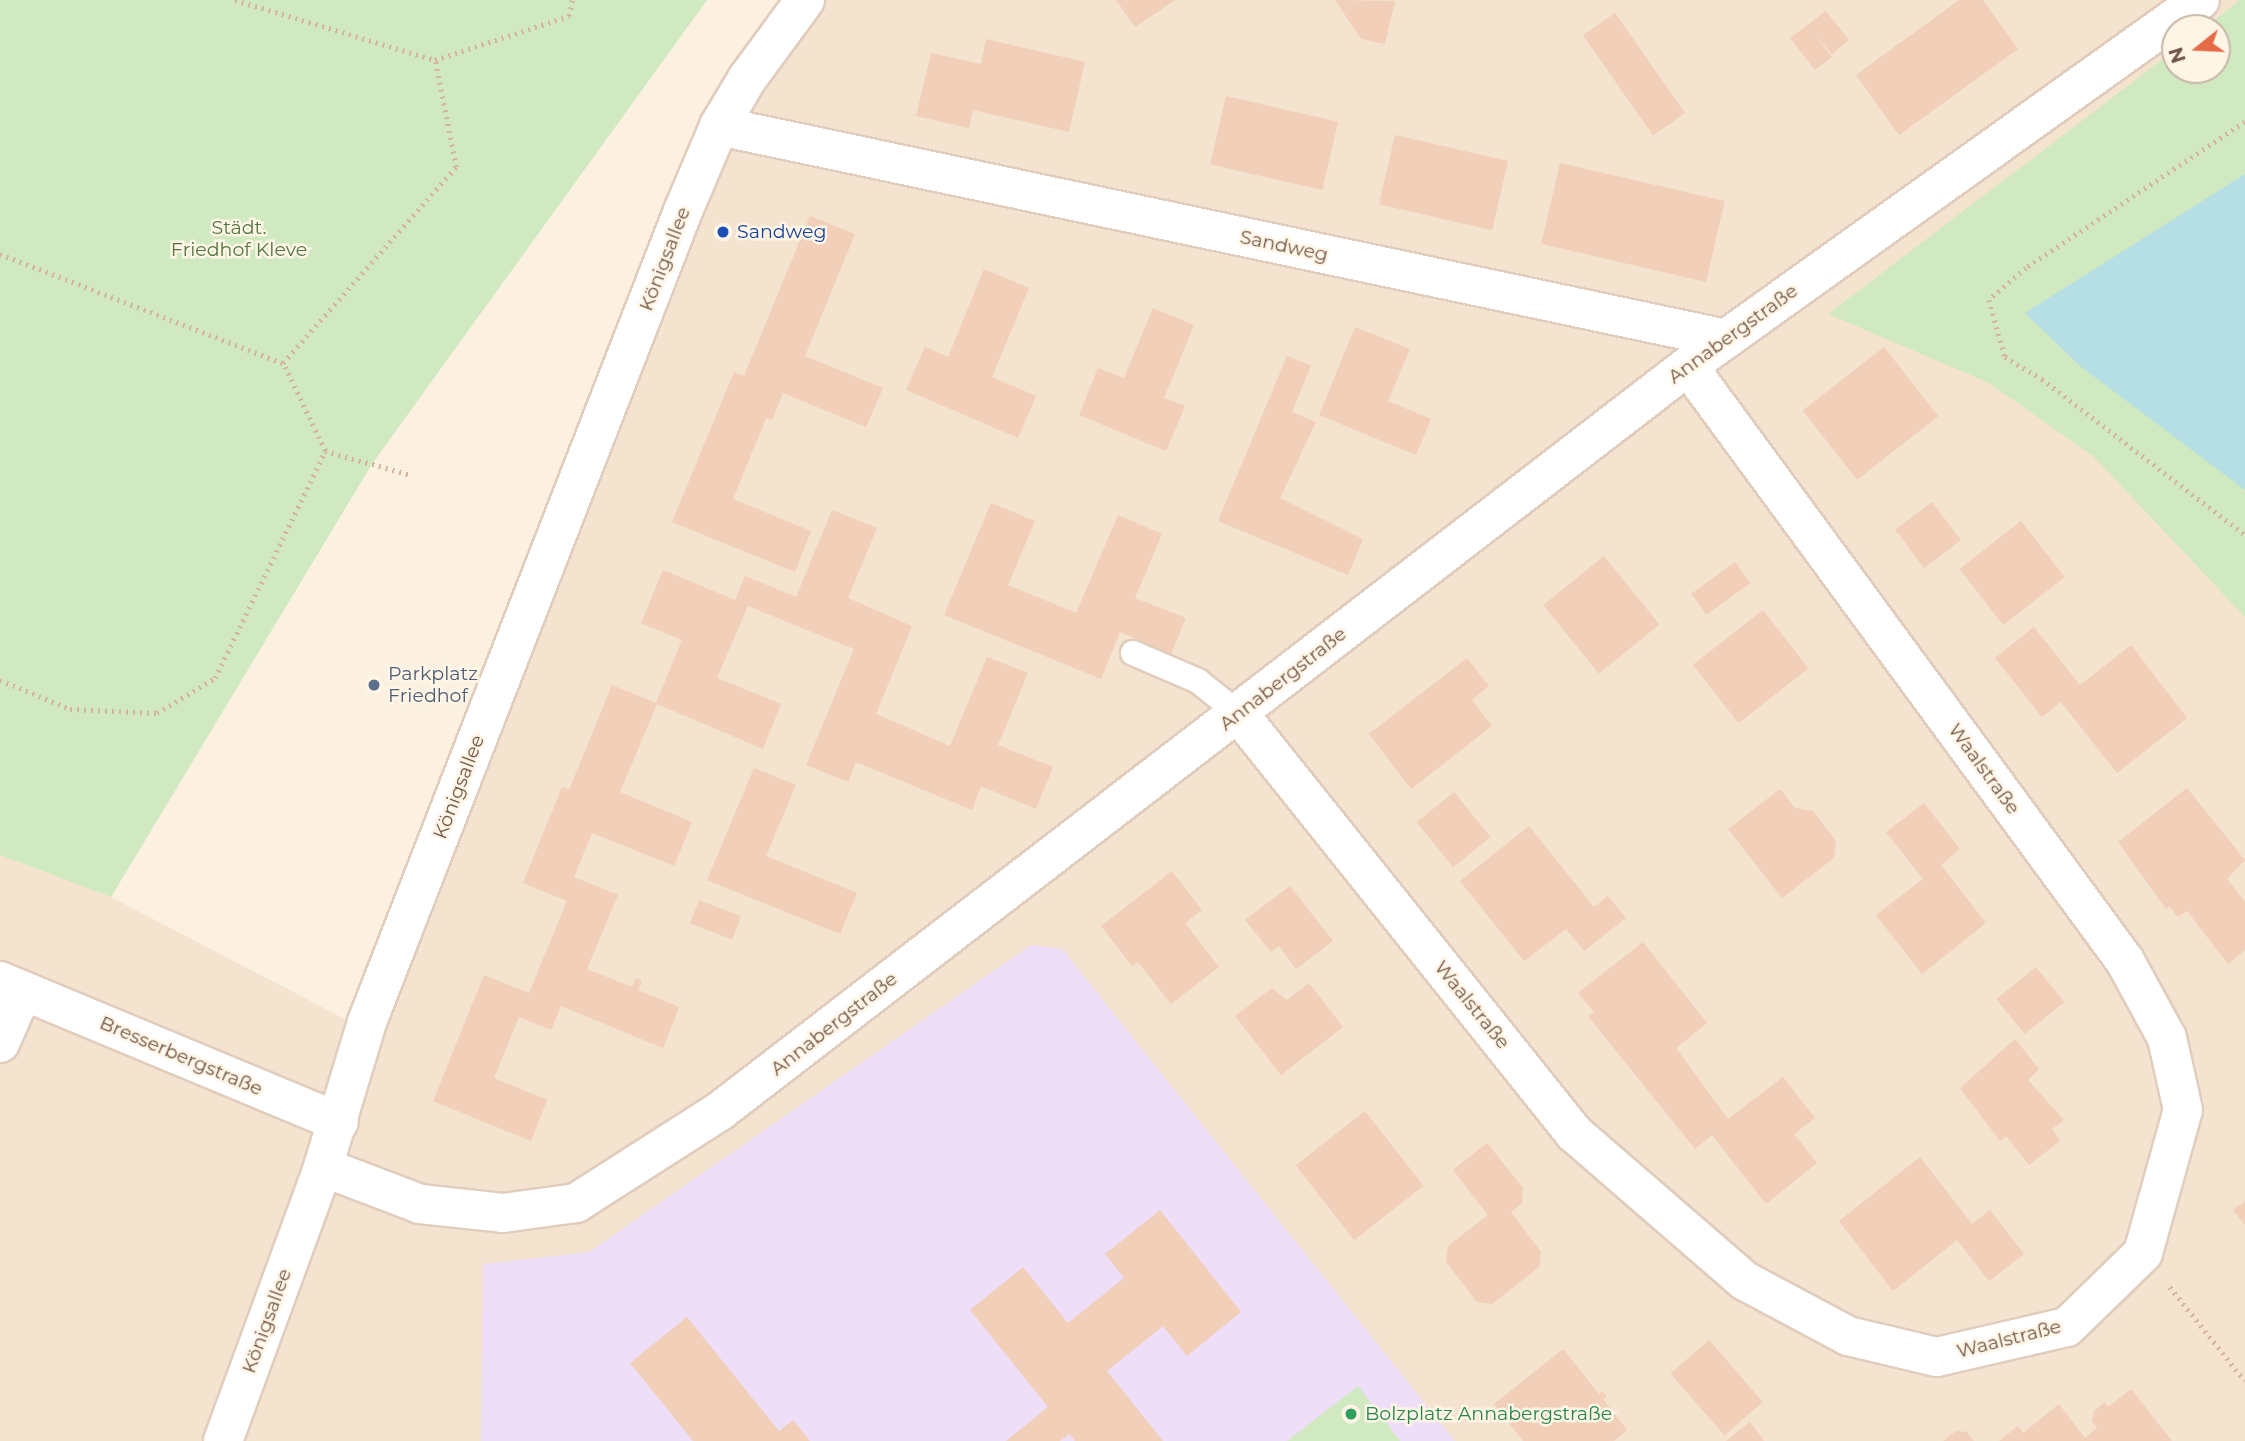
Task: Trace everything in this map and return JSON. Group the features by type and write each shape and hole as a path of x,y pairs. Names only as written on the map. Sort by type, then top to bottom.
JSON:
{"street":[{"name":"Königsallee","path":"223,1441 339,1122 368,1021 719,126 805,0"},
{"name":"Annabergstraße","path":"323,1167 420,1204 503,1213 576,1202 720,1111 1688,366 2200,0"},
{"name":"Sandweg","path":"719,126 1726,339"},
{"name":"Waalstraße","path":"1238,713 1574,1133 1745,1281 1848,1336 1937,1357 2067,1327 2143,1253 2183,1110 2167,1038 2126,961 1688,366"},
{"name":"Bresserbergstraße","path":"0,1043 11,986 339,1122"}],"lane":[{"path":"1133,653 1198,681 1238,713"}],"path":[{"path":"235,0 435,60 569,16 572,0"},
{"path":"283,363 456,167 435,60"},
{"path":"2245,122 2026,268 1989,300 2005,357 2042,379 2245,535"},
{"path":"0,254 283,363 325,452 411,475"},
{"path":"0,680 70,709 157,713 215,678 325,452"},
{"path":"2143,1253 2245,1381"}],"shaded area":[{"path":"805,0 2245,0 2245,1441 0,1441 0,855 111,897 364,1029 683,211"},
{"path":"1031,945 1062,949 1455,1441 481,1441 483,1264 589,1252"}],"green space":[{"name":"Städt. Friedhof Kleve","path":"0,0 707,0 372,464 111,897 0,855"},
{"path":"2240,0 2245,0 2245,617 2093,456 1989,383 1828,314 2161,61 2161,84 2231,84 2231,14 2222,14"},
{"name":"Bolzplatz Annabergstraße","path":"1358,1386 1400,1441 1287,1441"}],"water":[{"path":"2245,174 2245,490 2080,366 2025,313"}],"building":[{"path":"1116,0 1175,0 1135,27"},
{"path":"1335,0 1395,1 1385,44 1361,39"},
{"path":"1959,0 1983,0 2018,49 1899,135 1856,75"},
{"path":"1826,11 1849,40 1832,54 1813,33 1832,57 1815,70 1790,38"},
{"path":"1615,13 1685,113 1653,135 1583,35"},
{"path":"986,39 1085,62 1069,132 973,110 969,128 916,116 931,53 981,64"},
{"path":"1226,96 1338,122 1322,190 1210,164"},
{"path":"1395,135 1508,161 1492,230 1379,204"},
{"path":"1560,163 1725,201 1706,282 1541,244"},
{"path":"810,216 855,234 805,356 883,388 866,427 783,393 772,420 766,418 733,499 811,531 795,572 672,522 734,372 744,376"},
{"path":"984,269 1029,288 992,377 1036,396 1018,438 906,390 925,347 948,357"},
{"path":"1153,308 1194,325 1164,398 1185,406 1166,451 1079,415 1098,368 1124,378"},
{"path":"1355,327 1410,349 1388,401 1431,419 1416,455 1319,415"},
{"path":"1884,347 1938,416 1857,480 1803,410"},
{"path":"1287,356 1311,366 1292,412 1316,422 1280,498 1363,539 1348,575 1218,521"},
{"path":"1932,502 1961,540 1924,568 1895,530"},
{"path":"991,503 1035,521 1008,585 1076,613 1118,515 1162,534 1135,598 1186,618 1171,654 1120,632 1101,679 944,615"},
{"path":"832,510 877,528 848,598 912,626 876,714 950,746 987,657 1028,673 998,745 1053,767 1036,809 981,786 972,810 856,762 848,782 806,765 854,649 748,606 717,678 781,704 763,749 657,704 620,792 692,822 674,866 592,833 574,877 618,895 587,969 632,987 636,978 642,981 638,990 679,1007 663,1048 561,1006 551,1030 519,1017 494,1078 547,1100 531,1141 433,1101 484,975 529,993 567,901 523,883 562,787 569,790 612,685 656,703 682,640 641,623 663,570 735,600 745,576 796,597"},
{"path":"2021,521 2065,577 2003,625 1960,569"},
{"path":"1604,556 1659,624 1599,673 1543,605"},
{"path":"1735,562 1750,583 1707,615 1691,594"},
{"path":"1763,610 1809,668 1738,723 1693,665"},
{"path":"2034,627 2080,685 2131,645 2187,718 2117,773 2061,702 2042,717 1995,658"},
{"path":"1467,658 1489,686 1472,700 1492,726 1411,789 1369,734"},
{"path":"754,768 796,785 766,856 857,893 840,934 707,880"},
{"path":"2187,788 2245,860 2227,879 2245,902 2245,950 2228,964 2187,911 2178,917 2169,906 2166,909 2118,842"},
{"path":"1780,789 1795,808 1813,811 1836,841 1834,858 1782,898 1728,829"},
{"path":"1454,792 1491,837 1453,867 1417,822"},
{"path":"1924,803 1960,849 1941,865 1986,923 1922,974 1876,915 1923,879 1886,832"},
{"path":"1529,826 1594,907 1608,896 1626,918 1584,951 1566,929 1524,961 1460,881"},
{"path":"1172,871 1202,910 1185,923 1219,967 1171,1004 1138,962 1132,966 1101,926"},
{"path":"1290,886 1333,941 1296,969 1279,946 1271,952 1245,920"},
{"path":"699,900 741,916 732,939 690,923"},
{"path":"1643,942 1707,1023 1676,1048 1728,1119 1783,1077 1815,1118 1794,1134 1817,1163 1766,1204 1712,1135 1695,1149 1588,1016 1594,1012 1578,993"},
{"path":"2036,967 2064,1002 2025,1034 1996,999"},
{"path":"1309,983 1343,1027 1281,1075 1235,1016 1272,988 1287,1000"},
{"path":"2015,1039 2039,1069 2028,1080 2064,1120 2052,1129 2060,1141 2029,1165 2006,1136 2000,1141 1960,1088"},
{"path":"1365,1111 1423,1186 1354,1240 1296,1165"},
{"path":"1487,1143 1523,1188 1522,1203 1511,1212 1541,1252 1539,1267 1492,1304 1477,1302 1446,1262 1448,1246 1488,1215 1453,1170"},
{"path":"1920,1157 1972,1224 1990,1210 2024,1254 1989,1281 1957,1240 1893,1291 1839,1221"},
{"path":"2245,1201 2245,1225 2233,1210"},
{"path":"1160,1210 1241,1312 1187,1356 1163,1326 1107,1371 1163,1441 1075,1441 1069,1434 1060,1441 1006,1441 1048,1407 970,1310 1023,1267 1068,1323 1124,1278 1105,1254"},
{"path":"687,1317 779,1431 793,1420 810,1441 693,1441 630,1363"},
{"path":"1709,1340 1763,1402 1724,1435 1671,1373"},
{"path":"1563,1349 1599,1394 1602,1391 1607,1397 1603,1399 1627,1430 1614,1441 1523,1441 1494,1404"},
{"path":"2131,1389 2172,1441 1999,1441 2018,1426 2023,1433 2059,1404 2085,1438 2097,1428 2092,1421 2094,1411 2105,1402 2108,1407"},
{"path":"1750,1422 1764,1441 1726,1441"},
{"path":"1956,1431 1967,1432 1974,1441 1943,1441"}],"place":[{"name":"Sandweg","path":"723,232"},
{"name":"Parkplatz Friedhof","path":"374,685"},
{"name":"Bolzplatz Annabergstraße","path":"1351,1414"}]}
